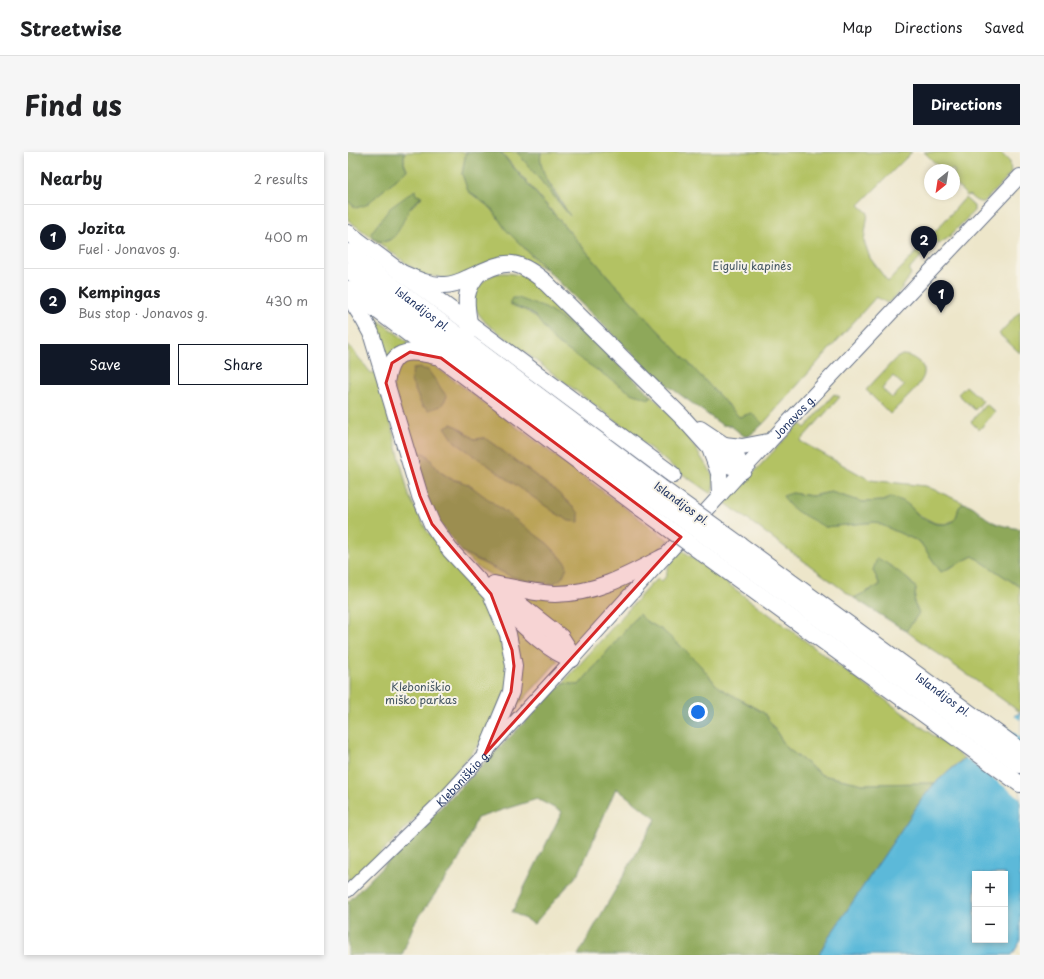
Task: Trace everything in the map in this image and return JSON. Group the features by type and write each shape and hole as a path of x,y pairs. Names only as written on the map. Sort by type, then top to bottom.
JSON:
{"highway":[{"path":"348,233 673,476"},
{"name":"Islandijos pl.","path":"348,252 472,345 651,497"},
{"path":"400,272 422,281 444,285 457,283 495,266 507,263 519,264 533,272 682,417 717,447 728,466 743,470"},
{"name":"Islandijos pl.","path":"348,270 730,555 1020,750"},
{"path":"472,345 466,301 469,287 479,274"},
{"path":"348,288 441,358 651,497"},
{"path":"348,295 371,333 412,473 426,512 432,524 450,550 492,589 561,637 570,651 572,659"},
{"path":"467,307 470,316 489,338"},
{"path":"386,383 388,369 397,357 403,354 418,352 441,358"},
{"path":"717,447 742,447 768,442"},
{"path":"717,447 720,494"},
{"path":"730,555 876,680 1020,784"},
{"path":"492,589 555,594 602,587 626,577 663,557"},
{"path":"485,754 511,692 514,673 512,650 508,634 492,589"},
{"name":"Islandijos pl.","path":"886,660 1020,766"}],"main road":[{"name":"Jonavos g.","path":"572,659 768,442 1020,176"}],"street":[{"name":"Kleboniškio g.","path":"348,891 444,798 572,659"}],"highlighted area":[{"path":"410,352 441,358 681,537 485,754 511,692 514,666 512,650 491,594 432,524 420,496 386,383 392,363"}],"green space":[{"path":"348,152 404,152 404,163 407,170 366,205 356,208 348,201"},
{"path":"404,152 466,152 462,174 468,191 492,209 506,230 545,269 518,256 502,257 454,279 422,275 348,220 348,201 356,208 375,197 407,170 404,163","holes":["416,195 422,197 409,209 390,240 384,242 376,240"]},
{"path":"466,152 500,152 612,281 739,417 752,413 763,424 749,436 744,436 731,426 722,425 656,377 506,230 492,209 468,191 462,174"},
{"name":"Eigulių kapinės","path":"501,152 517,152 567,212 545,176 542,168 541,152 912,152 859,205 868,213 864,241 870,258 888,282 923,245 928,249 909,270 911,274 894,298 887,303 876,297 763,424 752,413 739,417 612,281"},
{"path":"517,152 541,152 542,168 550,186 570,216"},
{"path":"924,152 1000,152 1010,162 1011,173 984,202 979,202 969,195 967,196 960,188 960,164 936,164"},
{"path":"415,190 416,195 422,196 410,208 395,236 385,241 376,240 371,233 390,208"},
{"path":"965,198 974,206 974,211 948,238 939,244 930,237"},
{"path":"507,273 521,275 530,281 544,292 588,336 545,308 511,305 532,314 546,330 649,399 651,395 679,423 711,472 714,483 711,494 678,471 625,428 486,323 475,307 474,298 476,293 480,285 487,278 494,274"},
{"path":"512,298 518,298 545,308 588,336 651,395 649,399 631,393 554,341 536,317 529,311 511,305 510,302"},
{"path":"363,309 412,345 386,366"},
{"path":"1020,311 1020,353 999,334"},
{"name":"Kleboniškio miško parkas","path":"348,344 371,373 378,372 409,496 427,531 478,588 503,627 511,678 488,734 406,828 348,885"},
{"path":"902,355 911,357 920,363 924,372 920,383 890,414 866,390 895,359","holes":["893,376 904,386 892,398 882,389"]},
{"path":"407,357 428,361 668,540 650,560 622,574 556,590 496,578 477,567 462,552 491,567 511,575 542,583 565,562 548,544 460,481 451,479 439,471 426,454 412,450 392,384 396,365","holes":["451,424 458,427 474,439 485,438 555,490 579,513"]},
{"path":"419,368 428,370 447,397 441,406 429,410 422,406 411,381 413,369"},
{"path":"966,386 983,401 975,410 958,394"},
{"path":"834,394 840,397 800,441 870,480 926,486 964,503 959,507 956,519 946,524 935,523 919,515 910,506 887,499 884,501 862,502 831,492 812,496 792,493 825,527 875,522 920,542 941,572 973,556 1020,587 1020,712 906,631 919,613 914,603 916,588 910,581 884,562 873,570 880,585 854,598 725,503 800,423 805,428"},
{"path":"986,404 995,412 979,430 971,422"},
{"path":"451,424 458,427 474,439 485,438 555,490 579,513 579,522 569,521 554,512 455,442 445,427"},
{"path":"412,450 426,454 439,471 451,479 468,484 548,544 565,562 567,567 560,580 553,583 527,581 510,576 462,552 432,514"},
{"path":"831,492 862,502 884,501 891,497 903,501 920,517 936,524 946,524 952,522 956,518 959,507 964,503 972,506 986,518 997,524 1020,529 1020,587 973,556 941,572 920,542 875,522 825,527 798,512 789,505 783,496 792,493 812,496"},
{"path":"682,550 964,758 935,783 863,784 822,775 787,748 764,713 718,687 700,665 662,630 646,621 639,614 579,685 563,683 652,583 658,579 662,581 667,575 669,565"},
{"path":"877,558 898,571 916,588 914,603 919,613 906,631 854,598 880,585 873,570"},
{"path":"633,579 572,647 516,592"},
{"path":"503,610 558,661 503,722 511,703"},
{"path":"639,614 646,621 662,630 682,647 700,665 718,687 764,713 787,748 822,775 863,784 935,783 922,799 825,943 819,955 578,955 656,819 616,788 579,873 534,924 512,912 562,812 537,799 477,818 459,860 414,924 402,955 348,955 348,902 563,683 579,685"}],"water":[{"path":"1020,712 1020,942 1012,955 819,955 825,943 922,799 935,783"}],"pier":[{"path":"1013,715 1020,720 1020,737 1002,724"},
{"path":"975,746 1020,778 1020,798 962,756"}],"place":[{"name":"Kempingas","path":"924,259"},
{"name":"Jozita","path":"941,313"}]}
